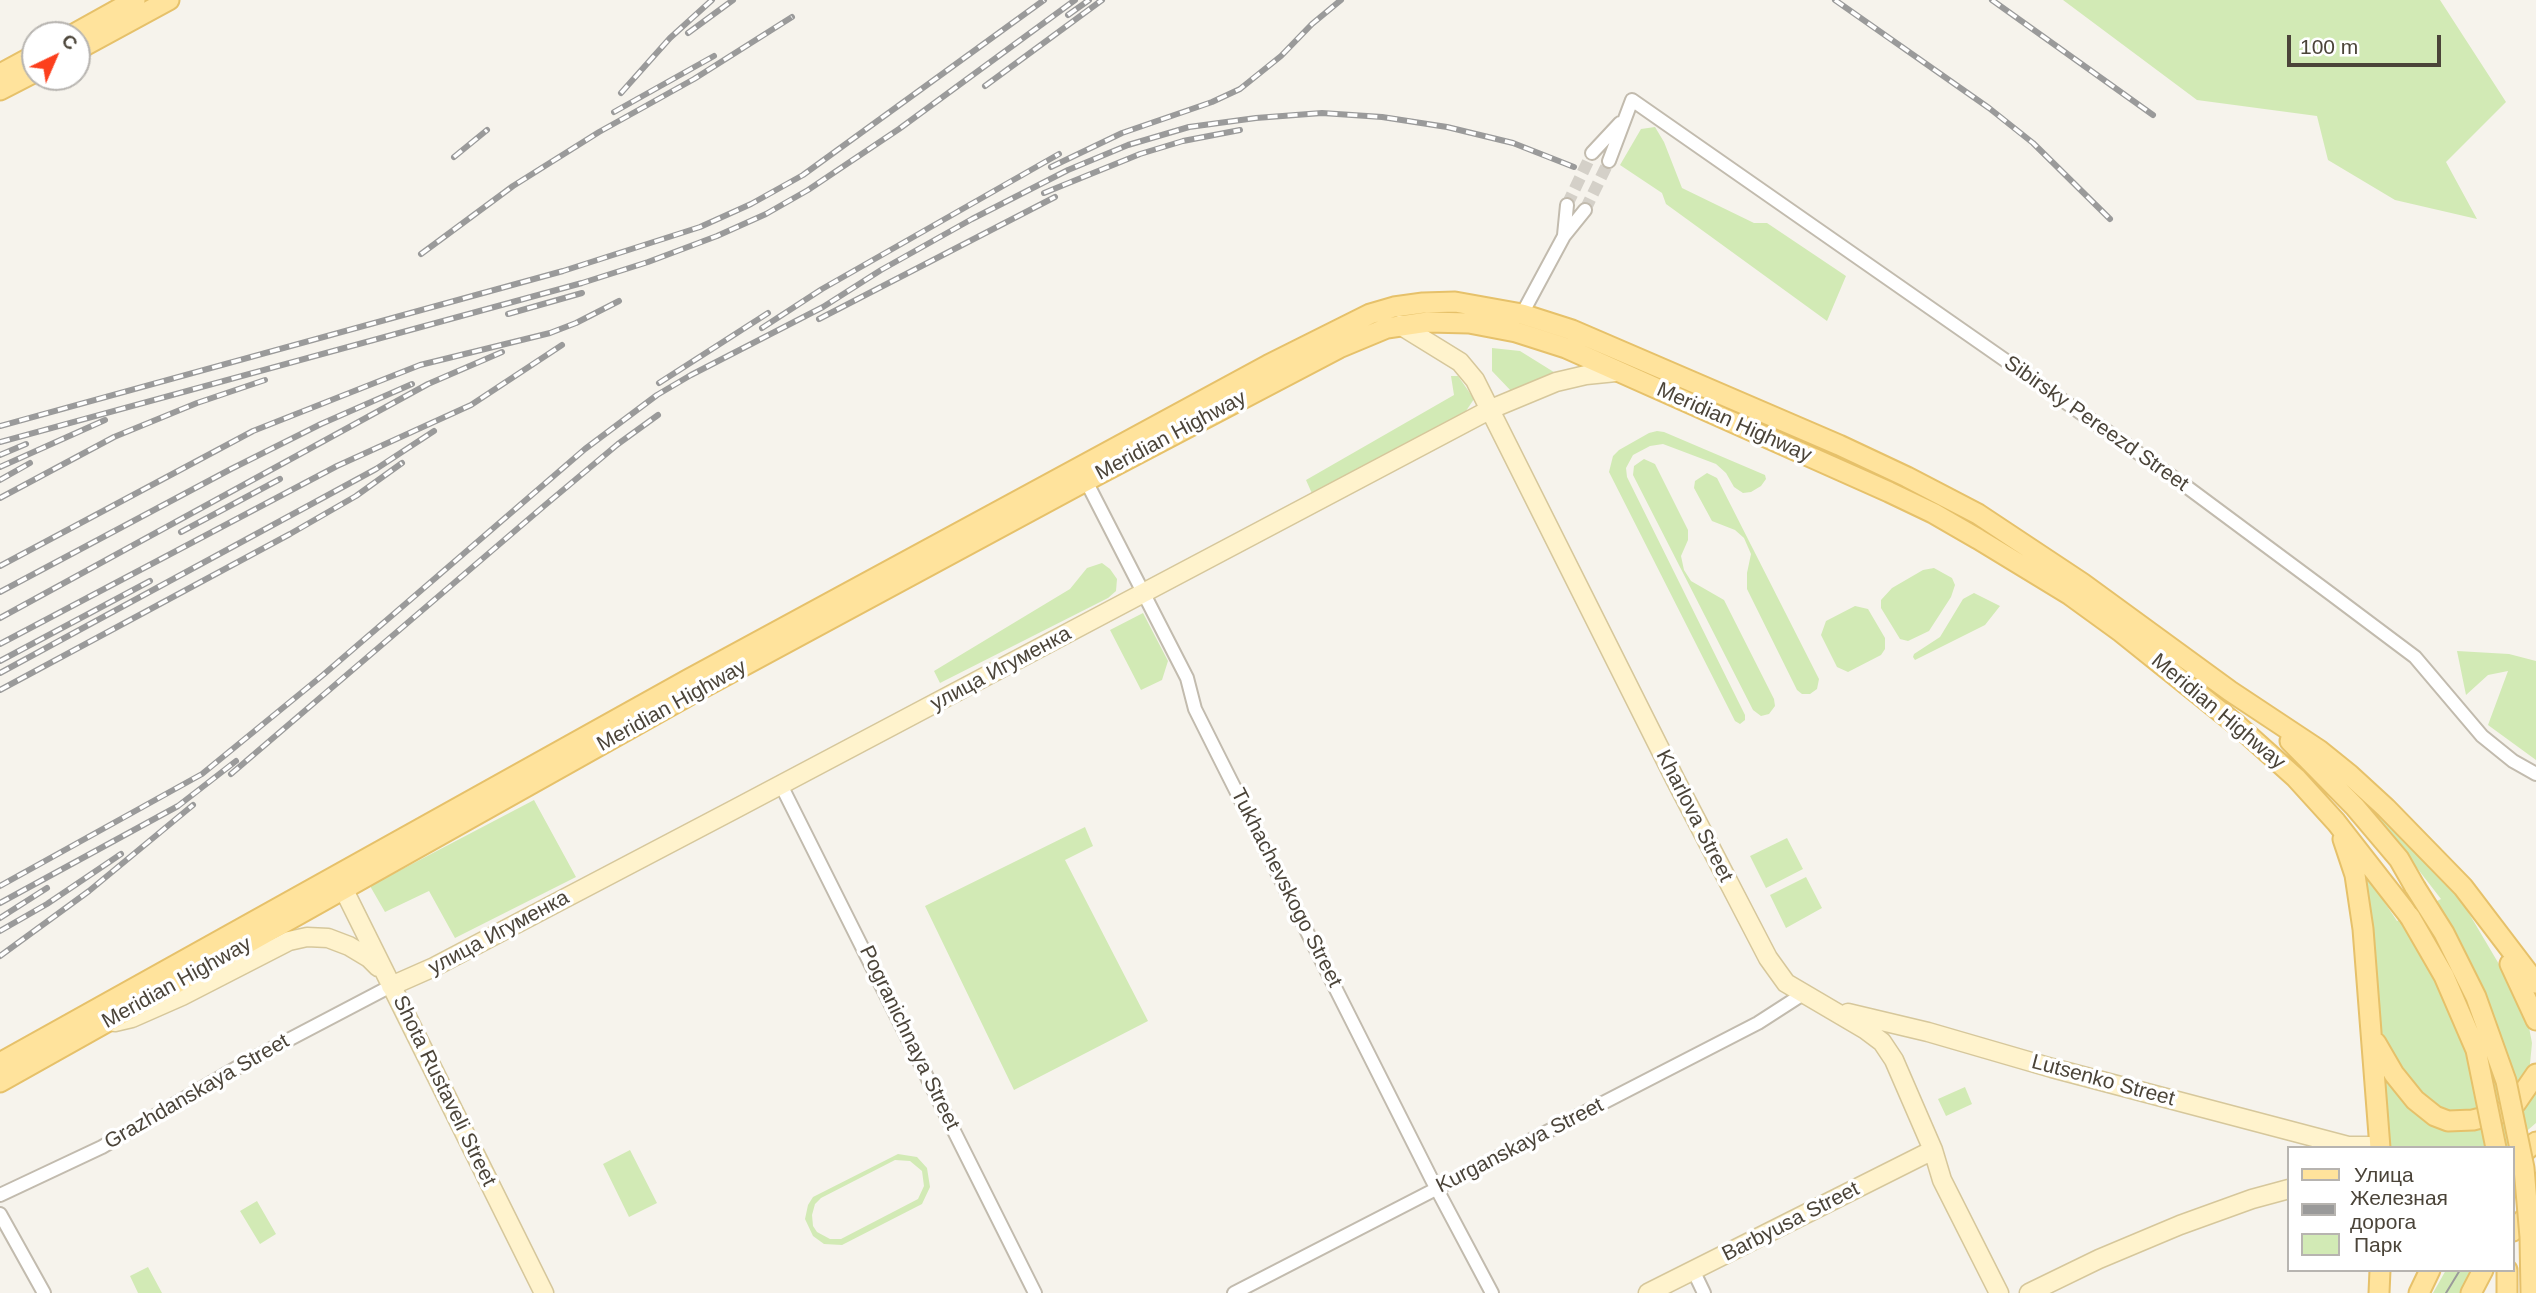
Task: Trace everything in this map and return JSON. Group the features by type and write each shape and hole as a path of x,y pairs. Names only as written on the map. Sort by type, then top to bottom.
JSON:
{"main road":[{"path":"91,24 135,0"},
{"path":"91,42 169,0"},
{"path":"0,74 21,63"},
{"path":"0,90 21,79"},
{"name":"Meridian Highway","path":"0,1082 101,1026 340,882 689,679 1268,365 1350,323 1394,307 1455,302 1522,314 1611,346 1839,445 1978,514 2070,575 2230,691"},
{"name":"Meridian Highway","path":"0,1063 1339,348 1367,335 1400,325 1427,322 1469,323 1516,332 1566,348 1933,513 2070,595 2171,670 2237,724 2296,778 2336,821 2410,917 2444,976 2476,1051 2496,1146"},
{"path":"2230,691 2287,739 2346,797 2399,859 2444,933 2476,997 2506,1081 2524,1168 2530,1237 2531,1293"},
{"path":"2230,691 2319,750 2376,798 2446,869 2536,984"},
{"path":"2336,821 2350,856 2359,895 2380,1146"},
{"path":"2496,931 2536,1020"},
{"path":"2372,1036 2394,1074 2415,1100 2435,1116 2448,1121 2473,1120 2504,1112 2516,1103 2536,1074"},
{"path":"2515,1159 2536,1142"},
{"path":"2515,1229 2536,1206"},
{"path":"2379,1293 2380,1272"},
{"path":"2419,1293 2429,1272"},
{"path":"2471,1293 2482,1272"},
{"path":"2507,1272 2507,1293"}],"street":[{"name":"Sibirsky Pereezd Street","path":"1623,121 1632,100 2176,480 2415,657 2482,736 2513,761 2536,774"},
{"path":"1591,153 1623,121"},
{"path":"1609,161 1623,121"},
{"path":"1564,236 1567,205"},
{"path":"1522,314 1564,236 1585,210"},
{"name":"Kharlova Street","path":"1400,325 1460,362 1475,380 1763,948 1786,983 1882,1042 1894,1060 1933,1150 1942,1181 1999,1293"},
{"name":"улица Игуменка","path":"389,980 434,967 1491,409 1556,382 1616,372"},
{"name":"Tukhachevskogo Street","path":"1086,481 1187,678 1195,709 1492,1293"},
{"name":"Pogranichnaya Street","path":"781,785 1035,1293"},
{"name":"Shota Rustaveli Street","path":"340,882 544,1293"},
{"path":"101,1026 132,1018 183,996 289,941 307,937 328,938 349,946 369,958 389,980"},
{"name":"Grazhdanskaya Street","path":"0,1195 102,1147 389,980"},
{"name":"Kurganskaya Street","path":"1234,1293 1758,1023 1803,994"},
{"name":"Lutsenko Street","path":"1827,1009 1900,1025 2348,1146"},
{"path":"1882,1042 1891,1030 1900,1025"},
{"name":"Barbyusa Street","path":"1648,1293 1933,1150"},
{"path":"2029,1293 2099,1259 2180,1225 2288,1189"},
{"path":"0,1214 44,1293"},
{"path":"1693,1270 1704,1293"}],"green space":[{"path":"2063,0 2440,0 2506,102 2446,162 2477,219 2395,200 2328,160 2317,116 2197,100"},
{"path":"1655,127 1664,142 1682,188 1754,223 1767,223 1846,276 1827,321 1666,204 1662,193 1620,165 1641,129"},
{"path":"1492,348 1520,351 1557,374 1512,392 1492,371"},
{"path":"1451,376 1458,376 1474,399 1466,411 1314,498 1306,480 1454,395"},
{"path":"1657,431 1765,475 1766,479 1761,486 1743,493 1734,487 1726,473 1716,464 1663,444 1650,446 1633,455 1626,468 1627,477 1745,715 1745,720 1740,724 1735,721 1609,472 1613,456 1619,450"},
{"path":"1644,459 1655,464 1688,530 1688,540 1681,556 1684,570 1691,581 1724,600 1774,699 1775,706 1769,714 1761,716 1753,710 1633,475 1634,466"},
{"path":"1707,473 1717,478 1819,679 1817,689 1810,694 1802,694 1797,690 1747,589 1751,554 1744,538 1735,530 1712,521 1694,488 1695,481"},
{"path":"1102,563 1117,579 1116,591 1108,598 940,683 934,671 1070,589 1087,568"},
{"path":"1934,568 1952,578 1955,585 1951,597 1929,631 1908,641 1900,639 1881,608 1881,600 1892,588 1923,570"},
{"path":"1974,593 2000,606 1985,625 1915,660 1914,654 1940,637 1963,599"},
{"path":"1855,606 1868,609 1885,638 1885,649 1881,655 1848,672 1837,667 1821,635 1826,621"},
{"path":"1143,613 1168,661 1162,680 1141,690 1110,630"},
{"path":"2457,651 2509,654 2536,661 2536,760 2488,725 2508,671 2488,675 2466,695"},
{"path":"2356,789 2437,872 2464,905 2527,1017 2532,1043 2528,1072 2505,1102 2491,1108 2459,1113 2442,1111 2419,1093 2383,1041 2365,873 2397,921 2441,899"},
{"path":"534,800 576,877 455,938 429,891 385,912 370,886"},
{"path":"1085,827 1093,846 1065,860 1148,1021 1014,1090 925,906"},
{"path":"1787,838 1803,869 1766,888 1750,856"},
{"path":"1806,877 1822,908 1786,928 1770,895"},
{"path":"2383,1070 2440,1126 2536,1090 2536,1123 2509,1146 2388,1146"},
{"path":"1965,1087 1972,1104 1946,1116 1938,1099"},
{"path":"630,1150 657,1203 629,1217 603,1164"},
{"path":"898,1154 917,1157 927,1168 930,1187 922,1204 842,1245 824,1244 813,1236 805,1219 813,1197","holes":["895,1160 910,1161 922,1171 924,1186 918,1199 841,1239 830,1239 817,1232 813,1226 812,1215 815,1204 821,1198"]},
{"path":"257,1201 276,1234 260,1244 240,1211"},
{"path":"148,1267 162,1293 138,1293 130,1276"},
{"path":"2445,1272 2472,1272 2462,1293 2433,1293"}],"tunnel":[{"path":"1567,205 1592,153"},
{"path":"1585,210 1609,161"}],"tram line":[{"path":"2515,1197 2536,1173"},
{"path":"2446,1293 2459,1272"}],"railway":[{"path":"621,93 670,38 712,0"},
{"path":"688,33 733,0"},
{"path":"0,426 563,271 700,227 751,204 803,175 1044,0"},
{"path":"0,442 582,283 717,236 766,214 808,190 899,129 1075,0"},
{"path":"1068,15 1089,0"},
{"path":"985,86 1102,0"},
{"path":"1051,167 1122,133 1212,102 1240,89 1281,56 1312,24 1341,0"},
{"path":"1835,0 1989,108 2033,143 2110,219"},
{"path":"1992,0 2153,115"},
{"path":"421,254 513,186 599,132 694,79 792,17"},
{"path":"614,112 714,56"},
{"path":"0,886 202,774 323,675 585,449 657,395 823,307 881,270 972,219 1068,170 1128,145 1189,127 1322,113 1382,117 1447,127 1513,143 1574,167"},
{"path":"454,157 487,130"},
{"path":"1044,193 1140,154 1183,141 1240,130"},
{"path":"762,328 822,289 1059,154"},
{"path":"819,319 1055,197"},
{"path":"508,314 582,293"},
{"path":"0,566 253,431 420,365 550,333 619,301"},
{"path":"659,383 768,313"},
{"path":"0,644 337,466 471,405 562,345"},
{"path":"0,618 428,384 502,352"},
{"path":"0,498 114,437 197,403 265,380"},
{"path":"0,592 231,469 321,424 412,384"},
{"path":"231,774 544,506 618,444 658,415"},
{"path":"0,467 105,420"},
{"path":"0,673 376,469 434,431"},
{"path":"0,455 26,444"},
{"path":"0,480 30,463"},
{"path":"0,690 290,534 356,496 402,463"},
{"path":"181,532 280,479"},
{"path":"0,661 150,581"},
{"path":"0,903 178,806 236,761"},
{"path":"0,956 89,891 193,805"},
{"path":"0,931 47,904 121,854"},
{"path":"0,918 47,888"}]}
